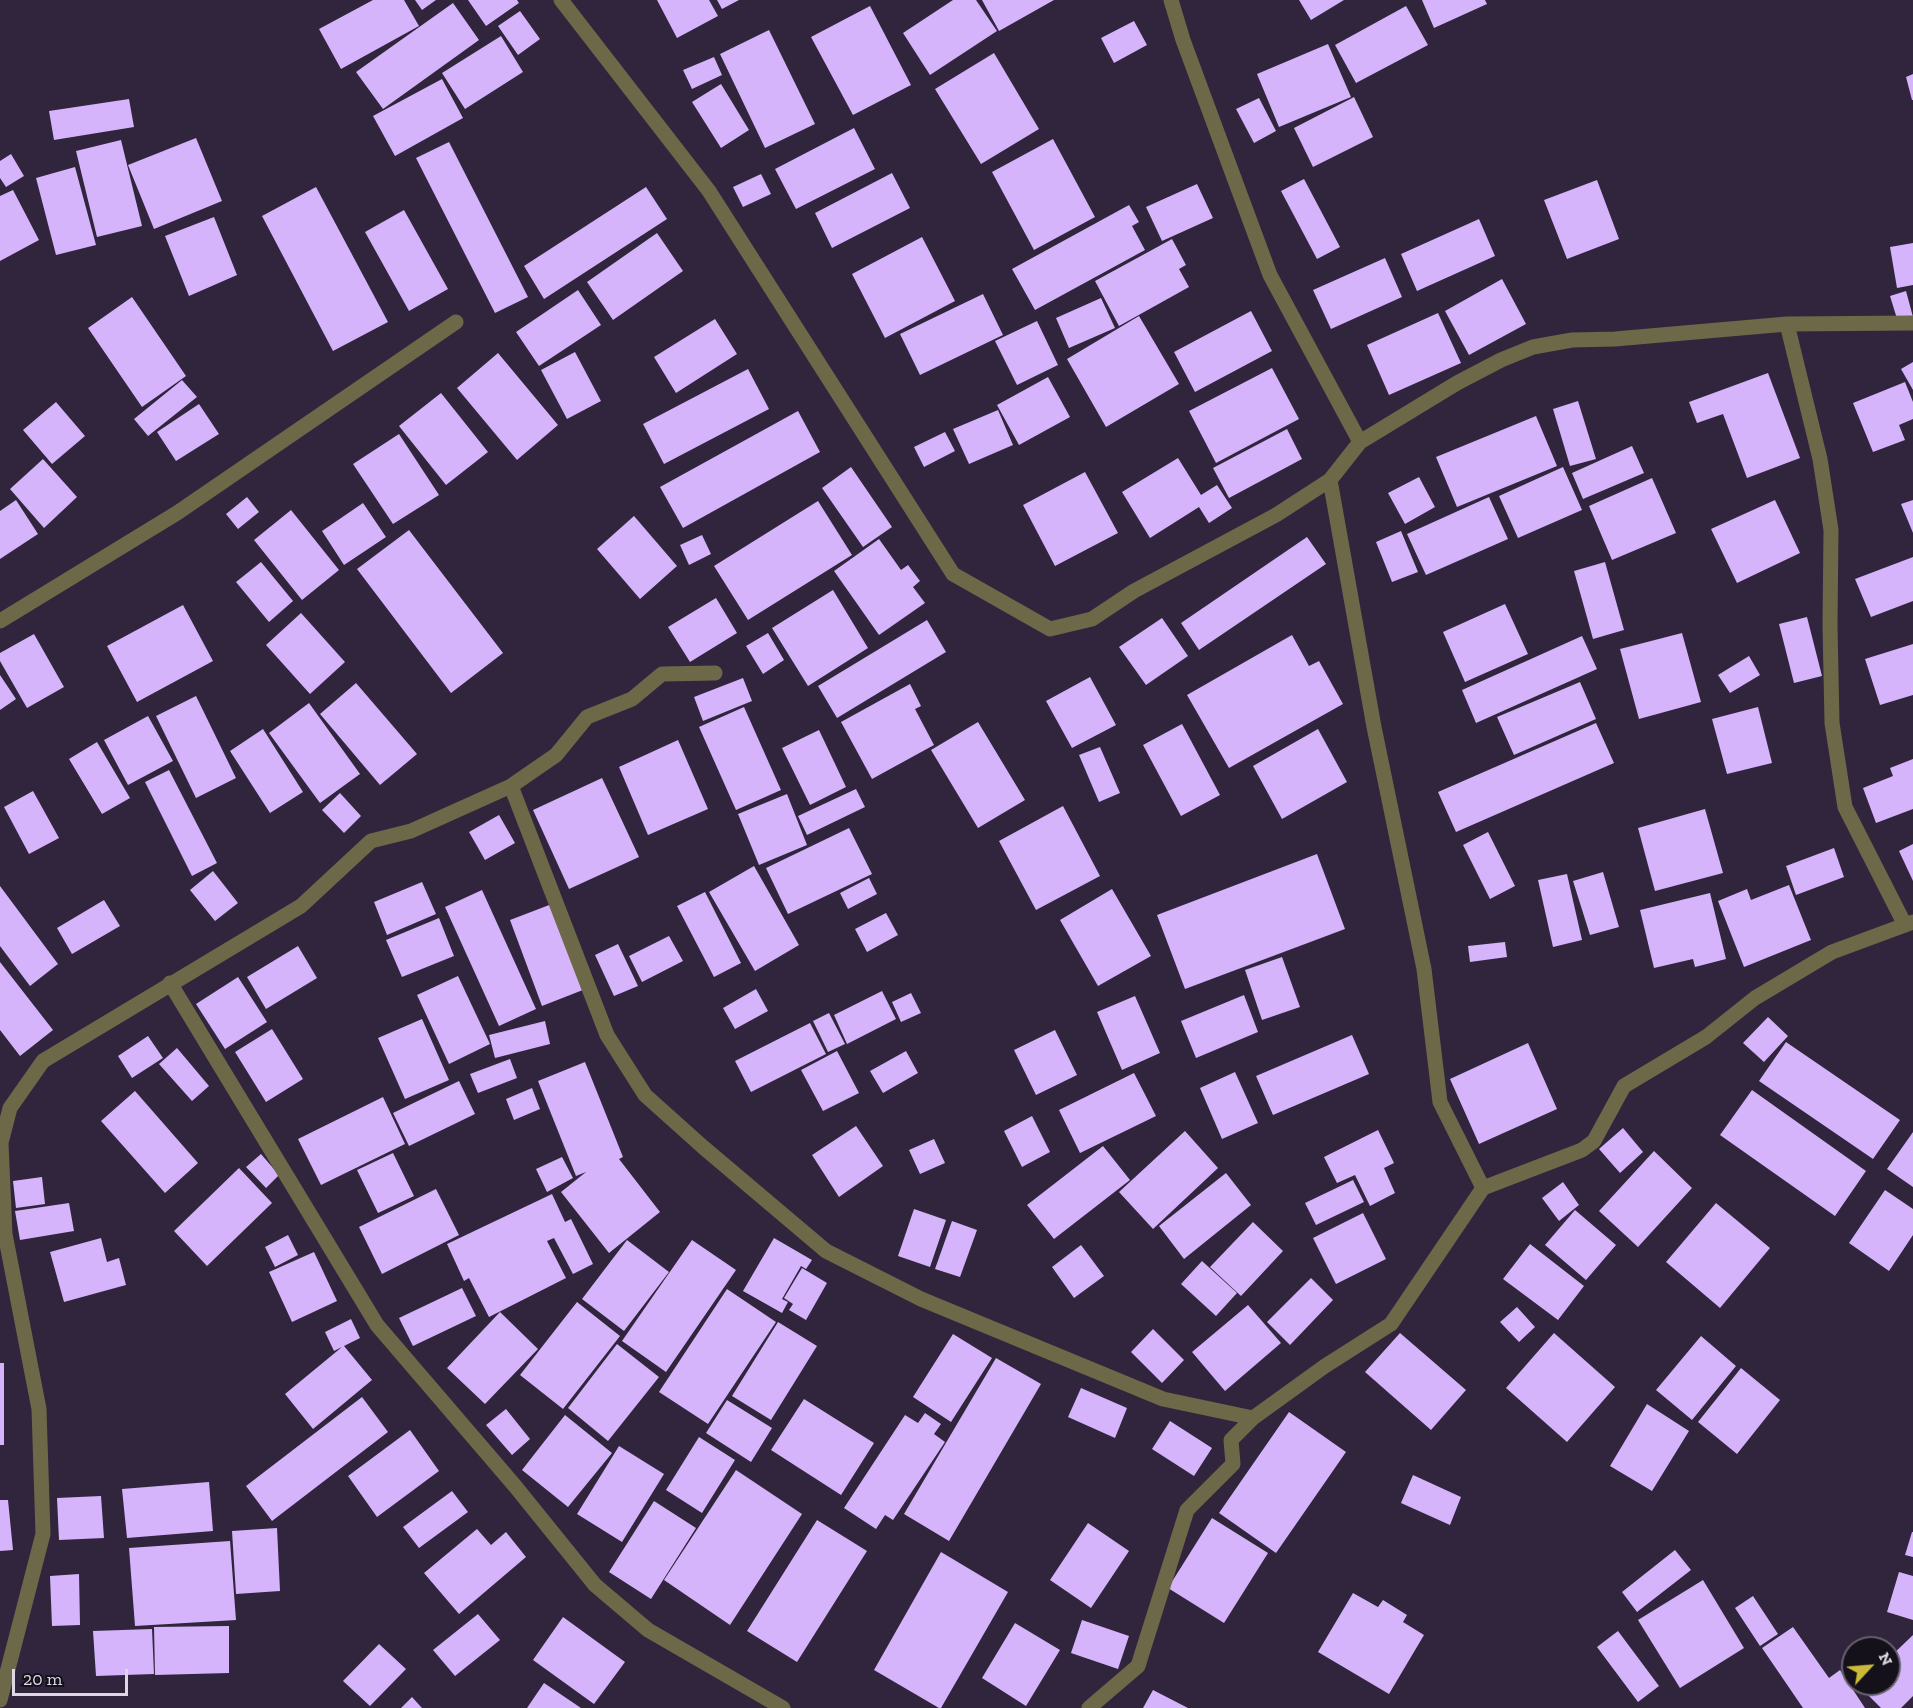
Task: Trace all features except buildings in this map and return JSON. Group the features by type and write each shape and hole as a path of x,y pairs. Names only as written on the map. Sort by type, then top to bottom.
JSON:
{"street":[{"path":"561,0 709,190 953,574 1050,628 1092,619 1134,591 1276,515 1330,480 1360,442 1457,383 1501,360 1533,347 1572,340 1615,339 1787,324 1913,323"},
{"path":"1171,0 1183,40 1270,275 1360,442"},
{"path":"0,621 177,513 456,322"},
{"path":"1089,1708 1138,1666 1187,1510 1233,1464 1231,1440 1253,1418 1325,1366 1391,1324 1483,1188 1582,1150 1594,1141 1624,1086 1706,1036 1755,998 1832,952 1909,924 1845,807 1832,723 1830,625 1832,530 1820,459 1787,324"},
{"path":"1330,480 1374,727 1424,969 1440,1102 1483,1188"},
{"path":"0,1700 43,1534 39,1409 5,1234 1,1143 10,1108 43,1061 120,1017 170,983 301,906 371,841 411,831 511,786 556,755 587,717 632,699 662,674 715,673"},
{"path":"511,786 607,1035 645,1095 703,1147 826,1251 921,1299 1163,1399 1253,1418"},
{"path":"170,983 377,1325 515,1486 595,1585 648,1630 783,1708"}]}
